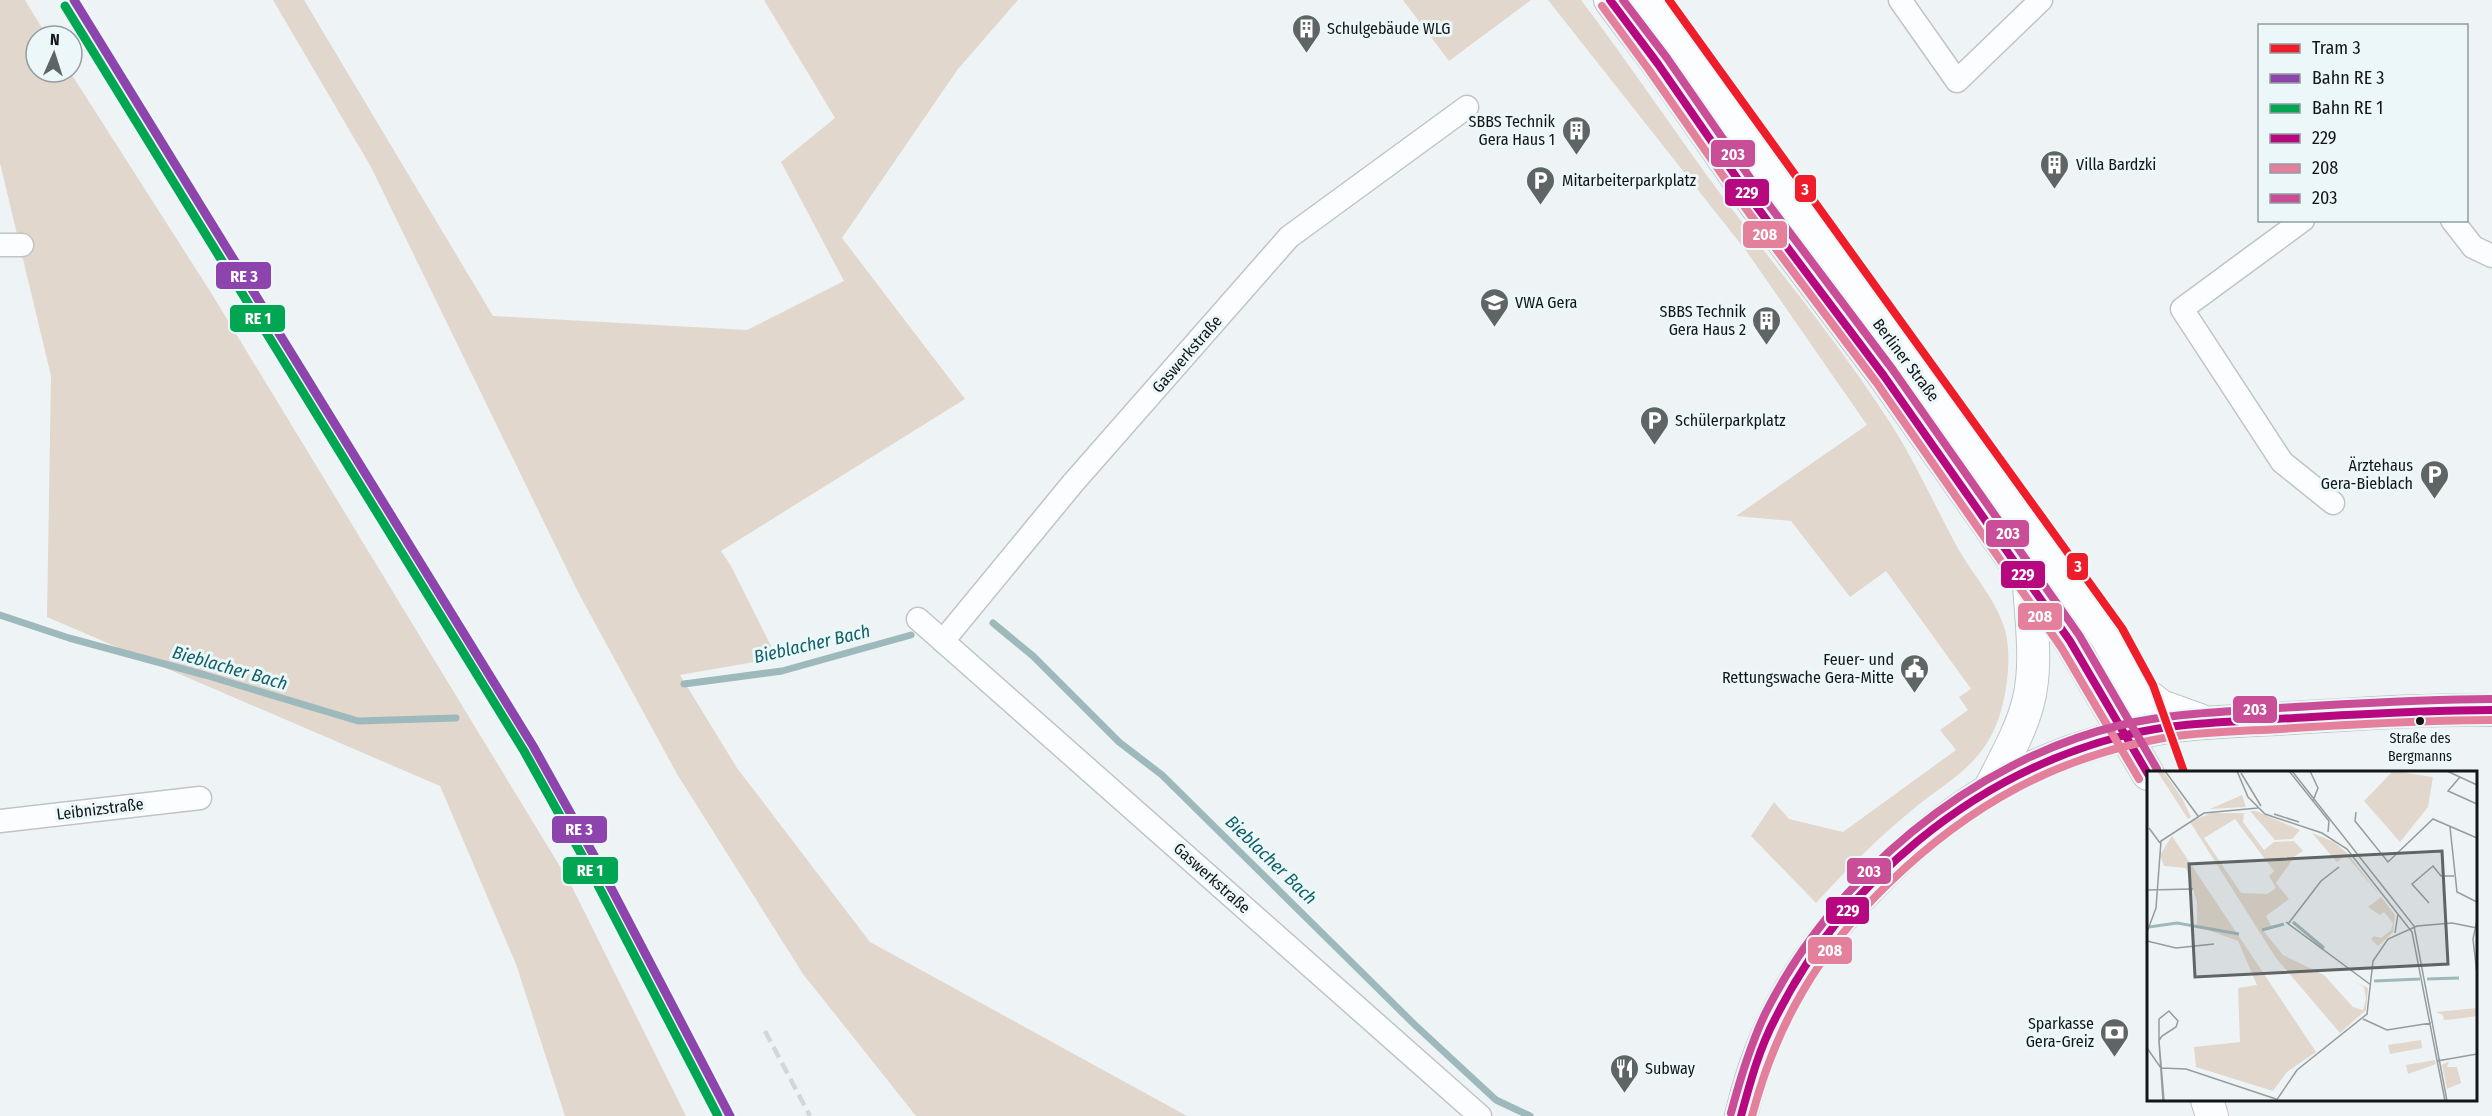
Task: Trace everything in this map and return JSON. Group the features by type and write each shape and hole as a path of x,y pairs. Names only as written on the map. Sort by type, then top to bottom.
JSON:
{"main road":[{"name":"Berliner Straße","path":"1610,0 1658,64 1757,207 1884,376 2082,657 2147,772"},
{"name":"Berliner Straße","path":"1644,0 1787,201 1930,391 2108,638 2120,660 2126,679 2129,701 2126,735"},
{"path":"1990,788 2022,723 2029,701 2032,661 2029,583"},
{"path":"2126,679 2161,706 2210,723"},
{"path":"1741,1116 1760,1054 1790,988 1811,954 1859,898 1916,842 1990,788 2062,755 2126,735 2169,727 2373,712 2492,710"},
{"path":"2207,1101 2212,1116"}],"street":[{"path":"1900,0 1957,81 2041,0"},
{"name":"Gaswerkstraße","path":"943,641 1073,483 1289,237 1467,107"},
{"path":"2300,222 2182,309 2282,462 2333,503"},
{"path":"2454,222 2473,247 2492,256"},
{"name":"Gaswerkstraße","path":"918,619 1480,1116"},
{"name":"Leibnizstraße","path":"0,821 200,798"}],"shaded area":[{"path":"0,0 25,0 40,24 24,24 24,84 78,84 210,291 570,883 686,1116 565,1116 516,964 440,786 47,617 51,376 0,163"},
{"path":"273,0 304,0 493,316 747,330 844,281 781,162 835,118 764,0 1018,0 958,69 842,238 965,399 721,551 731,566 777,658 680,675 737,768 870,942 1187,1116 916,1116 803,974 677,774 578,592 371,167"},
{"path":"1403,0 1531,0 1449,61"},
{"path":"1548,0 1581,0 1725,200 1847,360 1904,446 1961,554 1996,607 2005,630 2008,654 2007,683 1997,723 1984,747 1967,767 1912,810 1875,843 1816,903 1751,836 1774,802 1789,819 1843,832 1956,750 1940,730 1968,710 1959,697 1971,689 1886,571 1850,597 1791,521 1736,516 1867,425 1747,252"}],"waterway":[{"name":"Bieblacher Bach","path":"0,615 69,638 205,675 358,721 456,718"},
{"name":"Bieblacher Bach","path":"993,623 1033,656 1119,742 1162,775 1415,1025 1496,1100 1530,1116"},
{"name":"Bieblacher Bach","path":"684,684 782,671 911,635"}],"railway":[{"path":"765,1031 810,1116"}],"tram line":[{"name":"3","path":"1669,0 2122,628 2153,685 2184,771"}],"transit line":[{"path":"74,0 533,746 597,861 730,1116"},
{"name":"229","path":"1610,0 1658,64 1757,207 1884,376 2070,641 2147,772"},
{"name":"203","path":"1623,0 1667,58 1766,201 1893,370 2079,635 2157,769"},
{"path":"65,6 524,751 588,866 718,1116"},
{"name":"208","path":"1602,6 1749,213 1876,382 2061,647 2139,779"},
{"name":"203","path":"1731,1113 1746,1063 1765,1014 1794,964 1828,916 1868,872 1912,832 1960,796 2012,766 2065,742 2121,725 2180,715 2331,705 2492,699"},
{"name":"229","path":"1741,1116 1755,1066 1769,1030 1803,969 1837,922 1876,879 1918,840 1965,806 2015,777 2067,753 2122,736 2160,728 2218,722 2357,714 2492,710"},
{"name":"208","path":"1752,1116 1762,1082 1787,1020 1803,991 1841,936 1863,909 1919,856 1950,830 2017,788 2089,757 2169,737 2215,732 2492,720"}],"place":[{"name":"Schulgebäude WLG","path":"1306,54"},
{"name":"SBBS Technik Gera Haus 1","path":"1576,156"},
{"name":"Villa Bardzki","path":"2055,190"},
{"name":"Mitarbeiterparkplatz","path":"1541,206"},
{"name":"VWA Gera","path":"1494,328"},
{"name":"SBBS Technik Gera Haus 2","path":"1767,346"},
{"name":"Schülerparkplatz","path":"1654,446"},
{"name":"Ärztehaus Gera-Bieblach","path":"2434,500"},
{"name":"Feuer- und Rettungswache Gera-Mitte","path":"1915,694"},
{"name":"Straße des Bergmanns","path":"2420,721"},
{"name":"Sparkasse Gera-Greiz","path":"2115,1058"},
{"name":"Subway","path":"1624,1094"}]}
